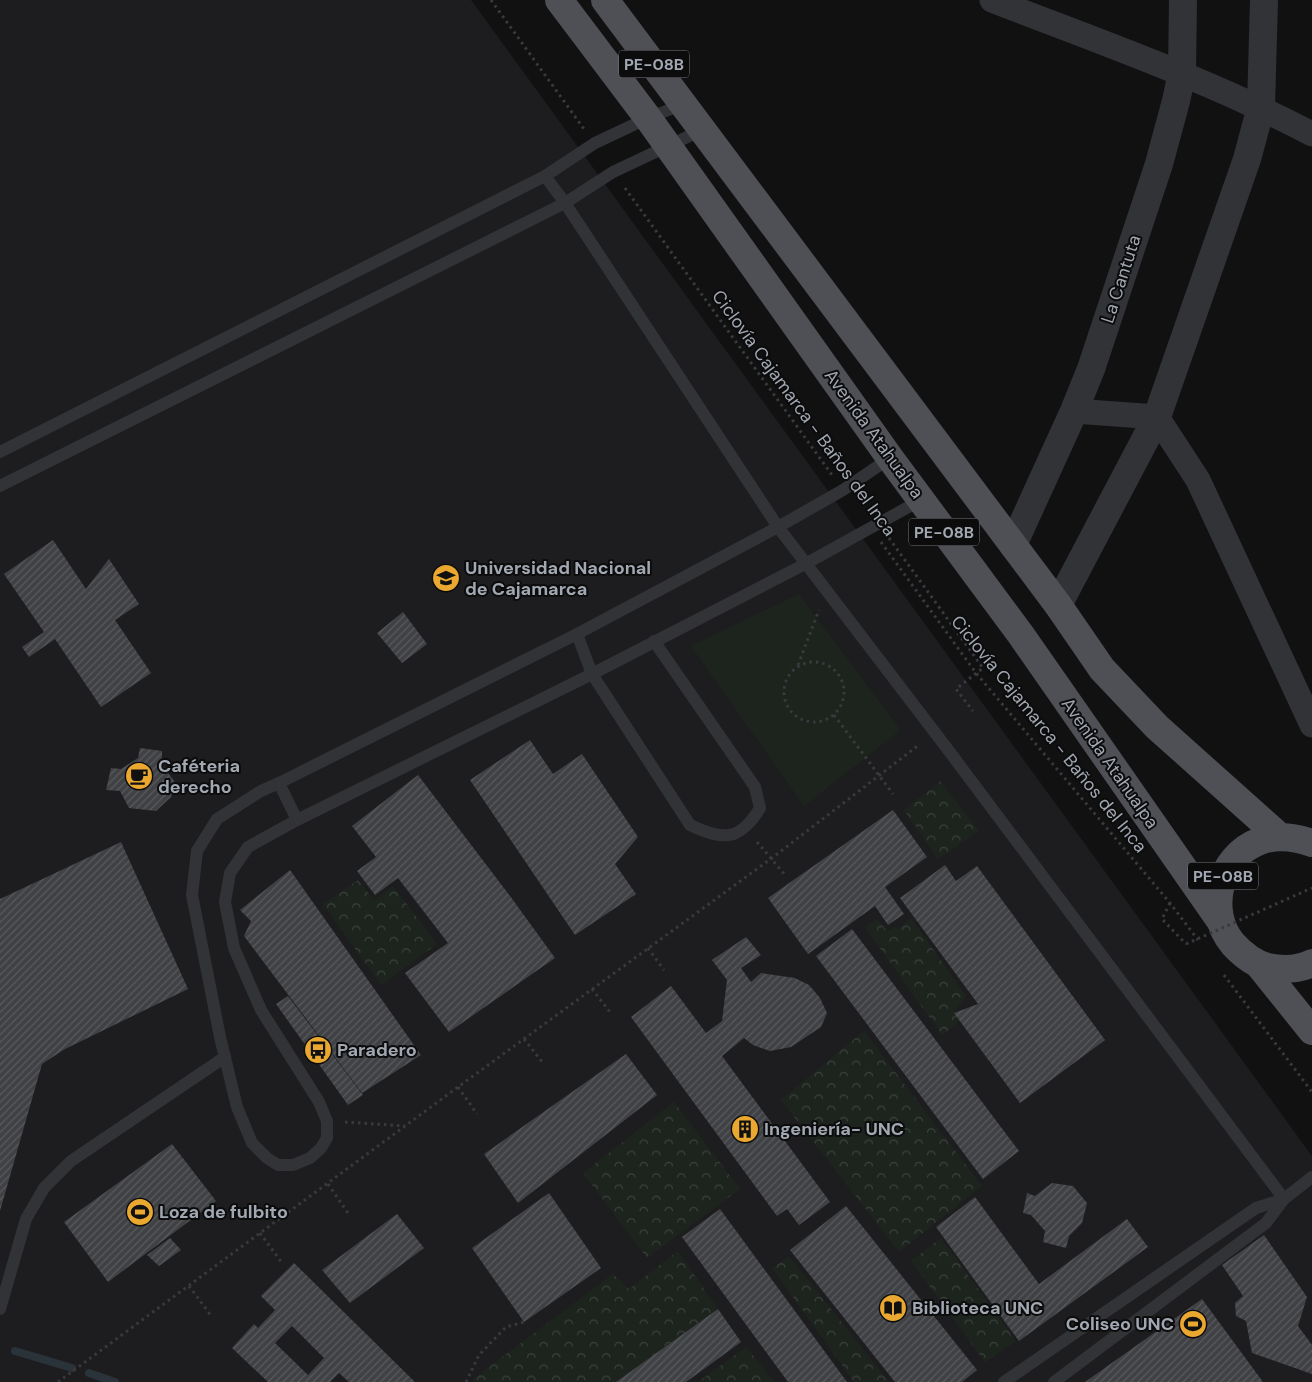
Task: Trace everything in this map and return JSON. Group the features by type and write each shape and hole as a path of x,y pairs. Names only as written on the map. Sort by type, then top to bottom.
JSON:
{"main road":[{"name":"Avenida Atahualpa","path":"559,0 648,118 890,458 1021,635 1219,919"},
{"name":"PE-08B","path":"605,0 1058,605 1102,669 1156,727 1279,836"},
{"name":"PE-08B","path":"1312,843 1298,838 1279,836 1260,840 1243,850 1230,864 1221,881 1218,900 1219,919 1228,938 1241,954 1259,965 1276,969 1293,969 1312,963"},
{"name":"PE-08B","path":"1259,965 1312,1031"}],"street":[{"path":"992,0 1182,73 1261,107 1312,134"},
{"name":"La Cantuta","path":"1013,545 1091,369 1159,164 1182,73 1183,0"},
{"path":"1058,605 1157,418 1247,159 1261,107 1264,0"},
{"path":"1074,411 1157,418"},
{"path":"1157,418 1198,480 1312,725"}],"lane":[{"path":"0,452 545,176 595,143 648,118 684,104"},
{"path":"0,486 565,203 613,172 702,130"},
{"path":"545,176 565,203 778,527 807,563 826,591 935,733 1284,1199"},
{"path":"890,458 843,490 778,527 577,634 279,784 261,791 217,819 197,851 192,895 237,1107 252,1143 272,1162 278,1165 293,1165 310,1158 321,1148 327,1138 327,1121 319,1102 261,1010 234,948 225,902 230,873 248,847 297,820 592,674 807,563 921,500"},
{"path":"577,634 592,674 690,824 709,834 735,835 752,822 760,808 755,787 654,641"},
{"path":"279,784 297,820"},
{"path":"0,1309 26,1219 44,1188 71,1161 225,1057"},
{"path":"1054,1382 1266,1223 1284,1199 1312,1177"},
{"path":"1004,1382 1256,1208 1284,1199"}],"path":[{"path":"491,0 595,143"},
{"name":"Ciclovía Cajamarca - Baños del Inca","path":"613,172 843,490"},
{"path":"874,525 983,668 956,689 973,711"},
{"name":"Ciclovía Cajamarca - Baños del Inca","path":"874,525 976,673 1170,903 1199,943"},
{"path":"797,666 826,591"},
{"path":"807,662 817,662 828,665 836,671 842,680 844,691 838,711 834,715 820,722 810,722 800,719 791,713 785,704 784,683 797,666 807,662"},
{"path":"834,715 893,794"},
{"path":"58,1382 772,858 935,733"},
{"path":"745,829 786,876"},
{"path":"1170,903 1162,919 1186,944 1312,888"},
{"path":"648,948 664,970"},
{"path":"1223,974 1312,1092"},
{"path":"592,989 610,1012"},
{"path":"524,1039 543,1063"},
{"path":"458,1087 477,1114"},
{"path":"327,1121 405,1126"},
{"path":"328,1184 348,1213"},
{"path":"260,1233 282,1263"},
{"path":"189,1286 212,1317"},
{"path":"466,1382 479,1355 506,1327 524,1322"}],"shaded area":[{"name":"Universidad Nacional de Cajamarca","path":"0,0 471,0 1312,1156 1312,1382 0,1382"}],"green space":[{"path":"799,594 901,730 804,806 691,646"},
{"path":"940,781 979,831 938,859 904,810"},
{"path":"358,880 374,900 393,886 437,944 381,985 323,904"},
{"path":"911,918 966,996 954,1013 960,1021 942,1035 865,927 877,919 887,931 895,927 898,929"},
{"path":"864,1031 982,1186 899,1252 781,1100"},
{"path":"674,1102 740,1189 647,1258 583,1173"},
{"path":"941,1238 1016,1341 985,1362 911,1261"},
{"path":"678,1251 718,1309 616,1382 473,1382 473,1379 613,1274 629,1289"},
{"path":"789,1256 889,1382 854,1382 772,1268"},
{"path":"746,1347 775,1382 698,1382"}],"building":[{"path":"53,540 86,589 109,559 139,604 115,620 151,673 101,707 55,639 29,657 22,647 44,632 4,574"},
{"path":"403,612 427,644 402,663 377,633"},
{"path":"530,740 553,774 582,754 638,837 615,864 636,894 575,935 470,780"},
{"name":"Caféteria derecho","path":"140,748 162,751 162,765 175,782 171,797 156,811 129,808 120,791 106,790 111,768 121,769 138,758"},
{"path":"418,775 555,958 449,1032 405,973 448,943 398,878 375,895 357,871 376,857 352,826"},
{"path":"893,810 927,857 885,887 904,914 888,925 875,906 808,954 768,898"},
{"path":"121,842 188,989 65,1049 42,1064 0,1211 0,899"},
{"path":"945,865 956,881 977,866 1105,1040 1020,1103 954,1013 978,1004 900,898"},
{"path":"290,870 421,1055 362,1093 244,936 251,921 240,910"},
{"path":"852,929 1019,1151 983,1179 816,956"},
{"name":"Ingeniería- UNC","path":"746,937 761,955 741,968 751,982 761,973 795,978 809,985 820,998 827,1013 821,1027 791,1047 770,1051 753,1045 744,1038 722,1056 830,1202 799,1225 787,1209 777,1216 631,1017 671,986 706,1033 722,1021 727,980 712,960"},
{"name":"Paradero","path":"288,996 363,1095 348,1105 276,1004"},
{"path":"626,1054 657,1095 518,1203 484,1154"},
{"name":"Loza de fulbito","path":"172,1144 216,1201 108,1282 64,1222"},
{"path":"1052,1183 1073,1186 1087,1203 1082,1223 1069,1236 1066,1248 1043,1242 1045,1231 1031,1215 1023,1213 1027,1193 1035,1196"},
{"path":"549,1193 601,1268 524,1322 472,1248"},
{"path":"975,1197 1039,1284 1127,1219 1148,1247 1019,1341 936,1227"},
{"path":"846,1206 977,1370 962,1382 895,1382 790,1250"},
{"path":"720,1209 847,1382 788,1382 682,1237"},
{"path":"397,1214 424,1248 350,1303 322,1270"},
{"path":"1264,1235 1307,1297 1298,1326 1312,1345 1312,1374 1252,1353 1246,1321 1236,1316 1235,1303 1243,1296 1222,1265"},
{"path":"170,1238 181,1250 159,1266 147,1255"},
{"path":"294,1263 415,1382 349,1382 339,1373 330,1382 268,1382 232,1348 254,1324 258,1328 275,1310 261,1296","holes":["292,1326 324,1358 308,1375 275,1343"]},
{"name":"Coliseo UNC","path":"1202,1299 1263,1382 1085,1382"},
{"path":"718,1309 741,1342 686,1382 616,1382"}],"waterway":[{"path":"15,1351 72,1368"},
{"path":"89,1373 115,1382"}],"place":[{"name":"Universidad Nacional de Cajamarca","path":"446,578"},
{"name":"Caféteria derecho","path":"139,776"},
{"name":"Paradero","path":"318,1050"},
{"name":"Ingeniería- UNC","path":"745,1129"},
{"name":"Loza de fulbito","path":"140,1212"},
{"name":"Biblioteca UNC","path":"893,1308"},
{"name":"Coliseo UNC","path":"1193,1324"}]}
